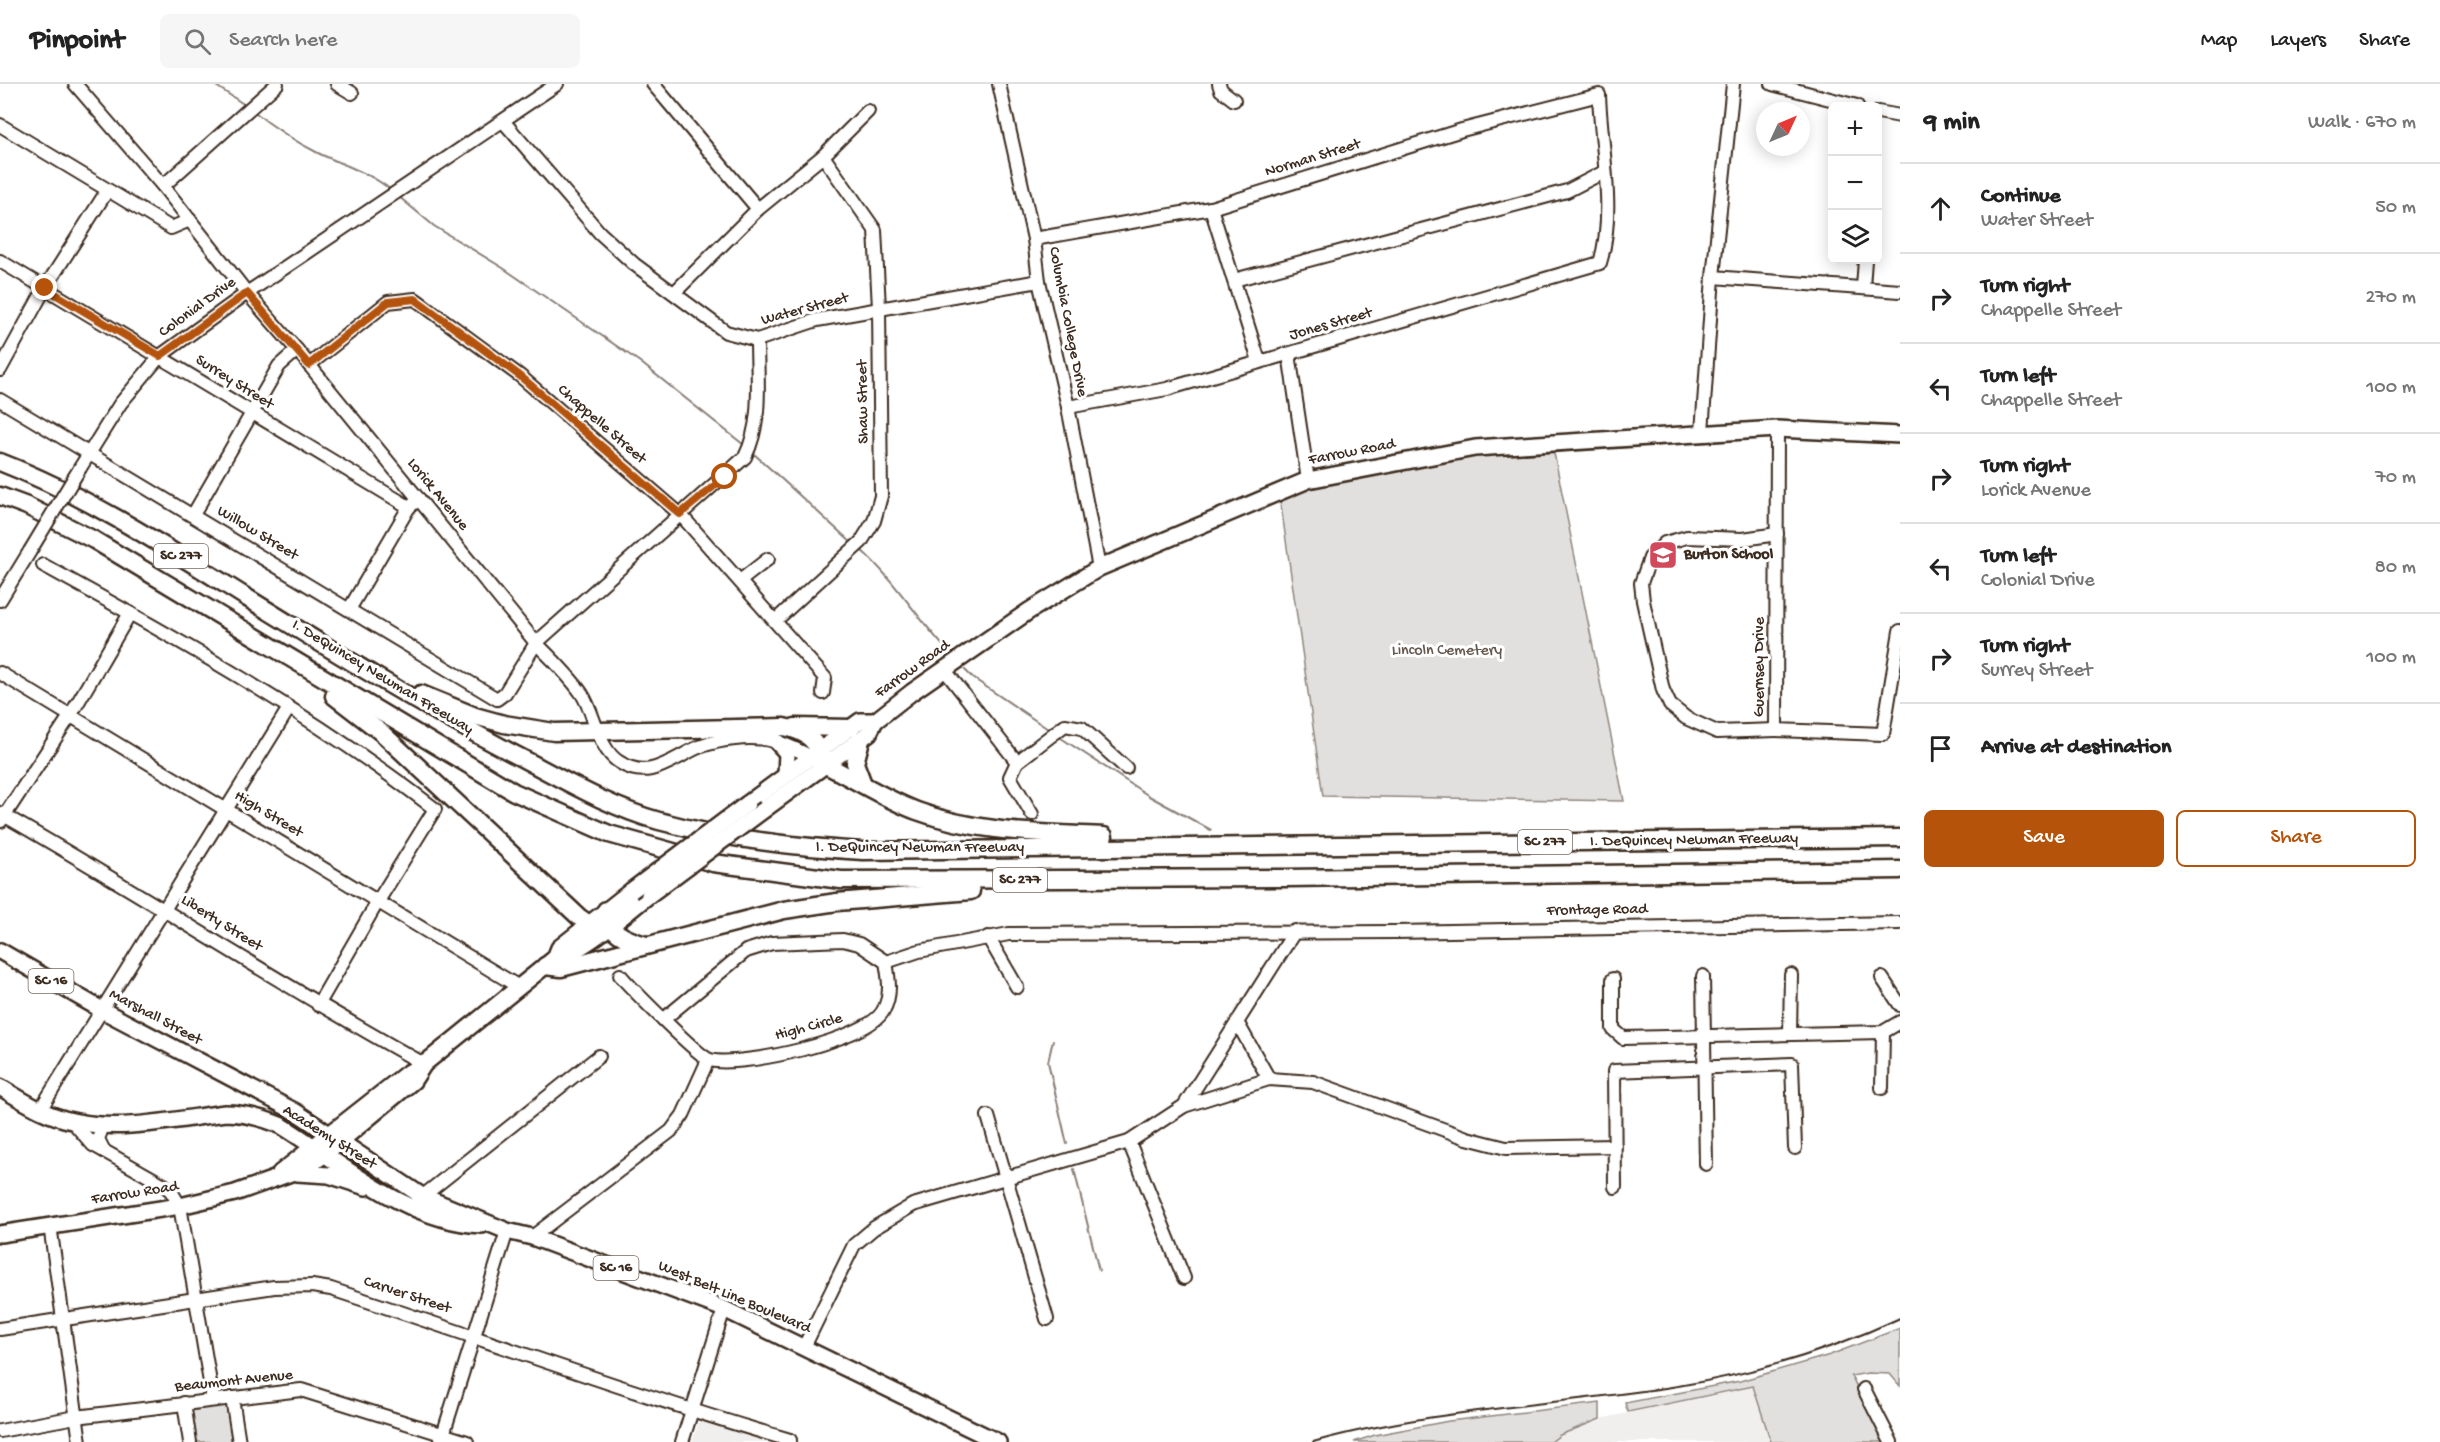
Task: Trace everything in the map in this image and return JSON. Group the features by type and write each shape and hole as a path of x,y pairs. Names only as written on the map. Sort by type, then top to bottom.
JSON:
{"highway":[{"name":"I. DeQuincey Newman Freeway","path":"0,462 41,478 180,556 421,705 607,802 658,821 746,840 806,848 863,851 1900,838"},
{"name":"I. DeQuincey Newman Freeway","path":"0,496 27,506 94,540 514,792 569,819 657,849 756,870 841,880 1166,879 1900,870"},
{"path":"205,607 382,733 589,924 608,917 629,941 646,945"},
{"path":"354,664 451,707 504,724 554,732 856,734 855,763 863,784"},
{"path":"780,734 810,736 819,757 863,784 917,811 966,825 998,830 1143,839 1191,846"},
{"path":"550,962 561,968 784,910 837,902 958,891 1117,886 1166,879"}],"main road":[{"name":"Farrow Road","path":"550,962 564,957 608,917 631,891 786,775 856,734 861,722 875,721 944,669 1029,611 1099,568 1308,480 1475,448 1777,429 1900,435"},
{"path":"780,734 787,753 786,775"},
{"name":"Farrow Road","path":"608,917 649,895 765,809 819,757"},
{"name":"Farrow Road","path":"273,1179 335,1139 413,1081 424,1064 550,962 559,948 589,924"},
{"name":"Marshall Street","path":"0,951 102,1010 296,1112"},
{"name":"Academy Street","path":"0,1087 40,1110 72,1121 103,1126 238,1113 282,1126 377,1190 416,1201"},
{"path":"238,1113 249,1087"},
{"name":"West Belt Line Boulevard","path":"296,1112 416,1201 532,1237 724,1309 998,1442"},
{"name":"Farrow Road","path":"0,1234 180,1206 235,1193 306,1168 319,1150"},
{"path":"291,1173 329,1175 377,1190"}],"street":[{"name":"Lorick Avenue","path":"75,84 163,186 247,293 297,350 414,503 536,642 565,671 583,696 611,756 632,769 646,772 657,770 714,742 780,734"},
{"path":"163,186 277,84"},
{"path":"337,84 352,93"},
{"name":"Colonial Drive","path":"0,600 120,404 160,356 247,293 557,84"},
{"path":"653,84 758,209"},
{"name":"Columbia College Drive","path":"999,84 1034,239 1039,281 1068,407 1099,568"},
{"path":"1219,84 1221,90 1234,100"},
{"path":"1702,432 1713,277 1733,84"},
{"path":"1772,84 1842,102"},
{"name":"Norman Street","path":"1034,239 1211,208 1462,130 1599,95 1604,172"},
{"path":"674,293 758,209 823,156 868,111"},
{"path":"1882,113 1900,116"},
{"path":"503,121 600,233 634,264 726,332 757,340"},
{"path":"0,125 171,228 190,220"},
{"name":"Shaw Street","path":"775,621 861,542 874,521 881,496 879,308 875,230 823,156"},
{"path":"1234,280 1567,191 1604,172"},
{"name":"Jones Street","path":"1068,407 1167,389 1600,263 1606,246 1604,172"},
{"path":"0,370 45,288 107,191"},
{"path":"1211,208 1259,361"},
{"name":"Surrey Street","path":"0,261 160,356 250,413 414,503"},
{"path":"1863,287 1865,264"},
{"path":"1713,277 1900,291"},
{"name":"Water Street","path":"496,699 505,693 536,642 745,457 753,441 757,418 757,340 817,320 1039,281"},
{"name":"Chappelle Street","path":"309,365 388,302 415,299 520,376 680,514 825,678 823,693"},
{"path":"193,515 279,366 297,350"},
{"path":"1289,354 1308,480"},
{"name":"Willow Street","path":"0,400 350,608 496,699"},
{"name":"Guernsey Drive","path":"1777,429 1776,730 1883,734 1900,631"},
{"path":"350,608 414,503"},
{"path":"1776,730 1717,732 1686,718 1670,705 1661,679 1642,601 1641,583 1650,558 1665,543 1687,537 1743,538 1777,534"},
{"path":"740,581 768,559"},
{"path":"43,565 130,613 289,708 378,765 435,809 318,1005"},
{"path":"1,817 70,716 130,613"},
{"path":"944,669 1017,762"},
{"name":"High Street","path":"0,673 519,987"},
{"path":"40,1110 289,708"},
{"path":"1032,814 1012,784 1010,777 1017,762 1065,725 1082,728 1126,768"},
{"name":"Liberty Street","path":"1,817 165,908 318,1005 424,1064"},
{"name":"Frontage Road","path":"988,937 1009,934 1396,932 1900,923"},
{"path":"1184,1106 1295,931"},
{"path":"664,1019 746,951 771,943 843,940 859,944 886,962 919,951 988,937 1017,987"},
{"name":"High Circle","path":"708,1060 728,1061 777,1055 849,1035 874,1022 883,1012 890,992 886,962"},
{"path":"532,1237 671,1131 683,1115 708,1060 620,975"},
{"path":"1790,1034 1791,975"},
{"path":"1703,976 1706,1164"},
{"path":"1882,978 1900,1005"},
{"path":"1613,979 1613,1029 1623,1038 1883,1032 1900,1022"},
{"path":"1238,1024 1269,1079"},
{"path":"1882,1088 1883,1032"},
{"path":"416,1201 599,1056"},
{"path":"1616,1187 1614,1071 1703,1063 1792,1064 1795,1148"},
{"path":"804,1347 854,1245 874,1228 914,1205 1129,1142 1184,1106 1269,1079 1313,1082 1467,1138 1506,1148 1615,1146"},
{"path":"988,1116 1047,1319"},
{"name":"Academy Street","path":"72,1121 93,1144 164,1185 171,1191 180,1206"},
{"path":"103,1126 98,1140 104,1151"},
{"path":"1129,1142 1184,1278"},
{"path":"180,1206 213,1400"},
{"path":"50,1225 80,1442"},
{"path":"442,1438 475,1336 500,1228"},
{"name":"Carver Street","path":"0,1329 274,1287 312,1286 331,1289 691,1411 790,1440"},
{"path":"682,1442 724,1309"},
{"path":"1864,1389 1891,1442"},
{"name":"Beaumont Avenue","path":"0,1431 184,1403 301,1390 442,1438 467,1442"},
{"path":"232,1398 239,1442"},
{"path":"184,1403 190,1442"}],"shaded area":[{"path":"1754,1386 1771,1442 1551,1442 1560,1435 1600,1419"},
{"path":"700,1418 774,1442 692,1442"}],"green space":[{"name":"Lincoln Cemetery","path":"1552,443 1624,801 1323,796 1279,492 1308,480"},
{"path":"1900,1328 1900,1386 1890,1374 1868,1373 1851,1376 1884,1442 1771,1442 1753,1386 1628,1412 1625,1403 1740,1381 1830,1355"},
{"path":"1600,1403 1600,1419 1560,1435 1551,1442 1354,1442 1375,1435 1449,1421"},
{"path":"230,1404 236,1442 194,1442 189,1411"}],"waterway":[{"path":"213,84 245,105"},
{"path":"252,110 301,144 366,174 392,191"},
{"path":"398,196 434,226 503,268 640,362 744,445"},
{"path":"753,453 853,544"},
{"path":"860,549 884,573 948,651"},
{"path":"965,670 973,678 1051,731"},
{"path":"1058,736 1149,796 1211,830"},
{"path":"1053,1040 1048,1062 1067,1144"},
{"path":"1074,1169 1099,1271"}],"railway":[{"path":"1313,1442 1403,1422 1632,1393 1735,1375 1791,1360 1874,1330 1900,1318"}],"place":[{"name":"Burton School","path":"1663,555"}],"route":[{"path":"45,288 160,356 247,293 309,365 370,314 388,302 415,299 520,376 680,514 725,477"}]}
